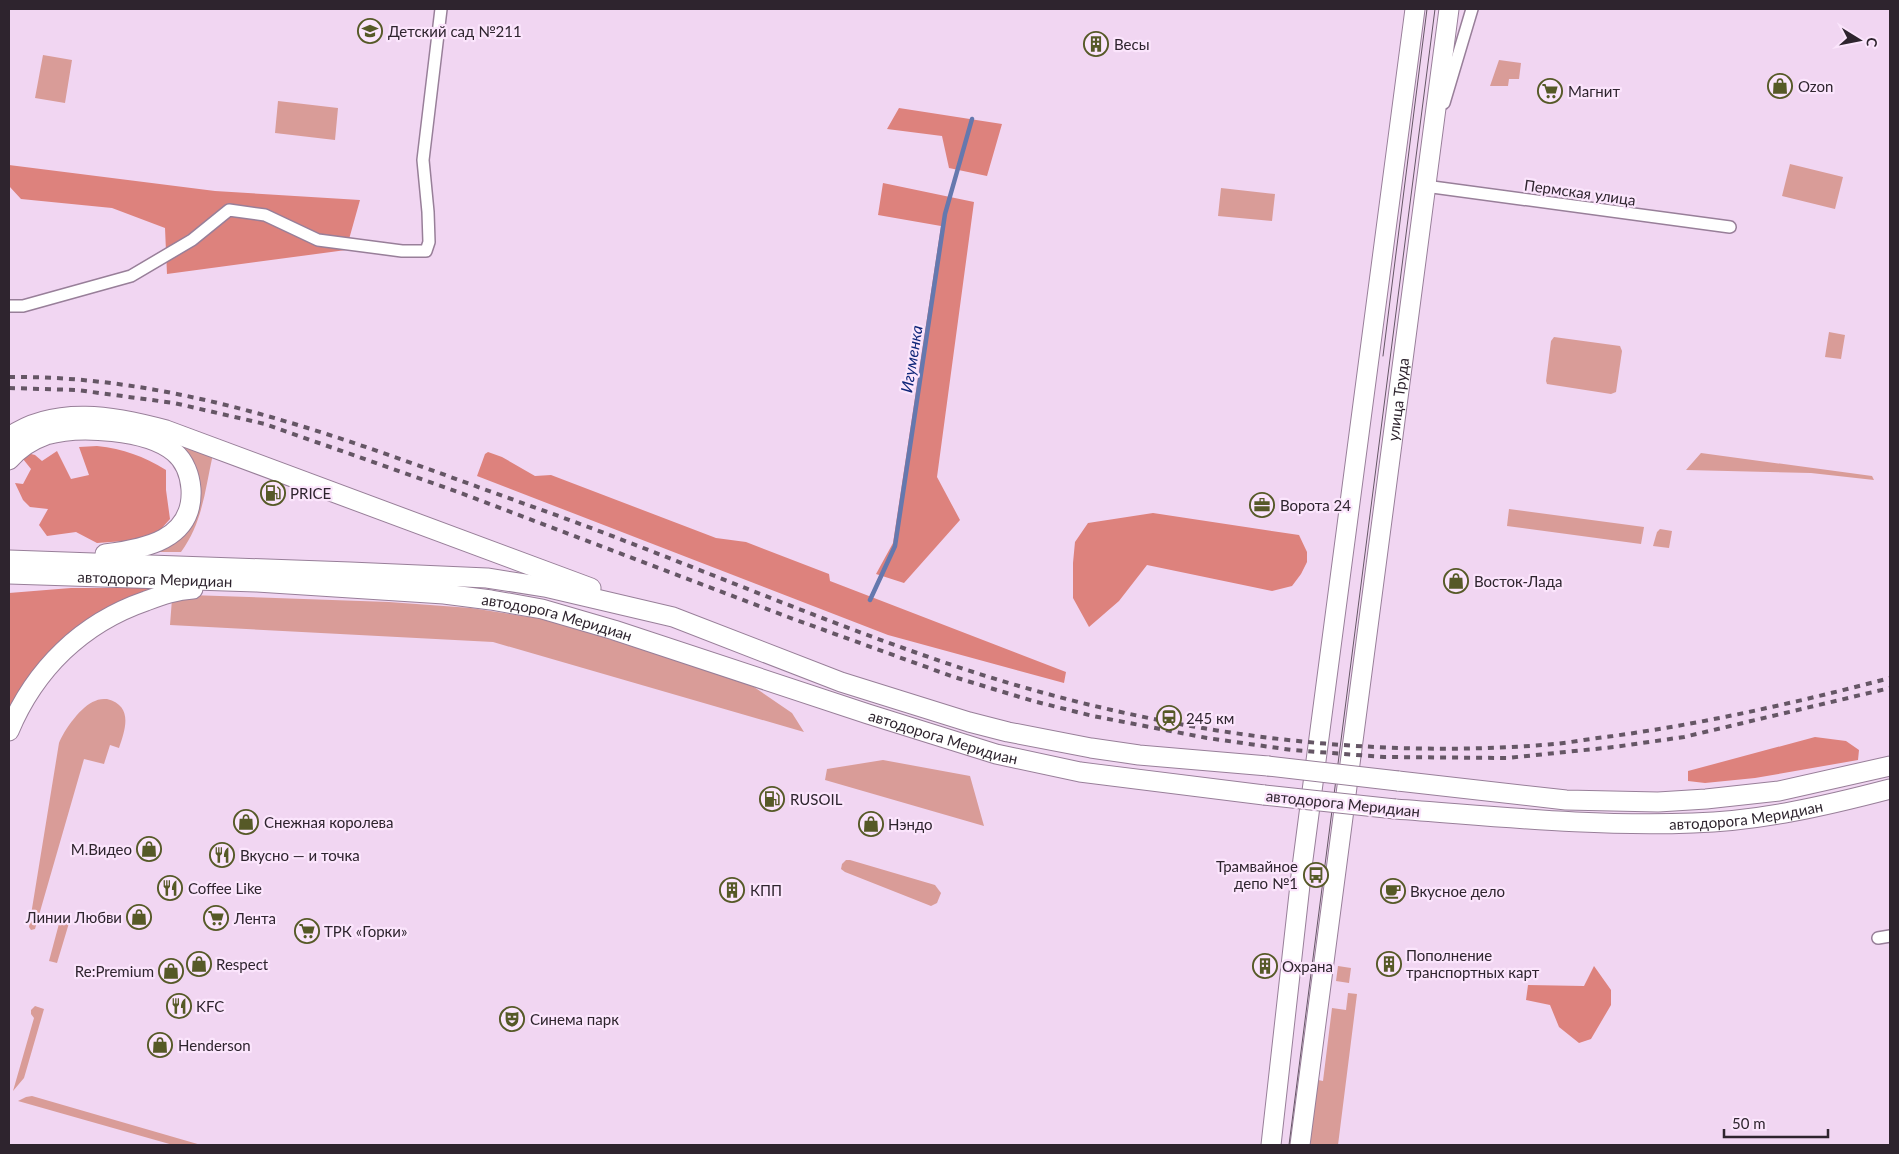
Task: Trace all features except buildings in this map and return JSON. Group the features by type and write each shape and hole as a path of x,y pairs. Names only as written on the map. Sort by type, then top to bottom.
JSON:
{"main road":[{"path":"1271,1145 1282,1060 1291,960 1415,9"},
{"name":"улица Труда","path":"1300,1145 1449,9"},
{"path":"9,437 22,428 43,420 66,417 130,420 157,427 672,617"},
{"path":"9,460 17,450 48,435 94,431 134,434 157,441 176,453 186,468 190,481 192,499 186,517 173,533 158,542 143,548 34,568"},
{"name":"автодорога Меридиан","path":"9,560 34,568 444,594 491,600 542,610 614,630 996,754 1080,772 1264,795 1395,809 1553,820 1694,823 1757,818 1816,808 1890,789"},
{"name":"автодорога Меридиан","path":"9,574 34,568 360,572 486,578 545,587 672,617 841,682 969,722 1048,741 1139,755 1268,766 1566,800 1658,802 1706,799 1779,791 1890,766"},
{"path":"9,731 18,711 38,678 60,653 96,624 134,605 175,591 257,582"}],"street":[{"path":"9,306 23,306 131,276 192,240 229,210 265,215 318,240 402,251 426,251 429,242 423,160 441,9"},
{"path":"1430,148 1472,9"},
{"name":"Пермская улица","path":"1425,186 1730,227"}],"shaded area":[{"path":"43,55 72,60 65,103 35,98"},
{"path":"1499,60 1521,63 1519,79 1509,79 1508,86 1490,86"},
{"path":"278,101 338,108 335,140 275,133"},
{"path":"899,108 1002,124 987,176 949,168 942,136 887,129"},
{"path":"1790,164 1843,177 1835,209 1782,196"},
{"path":"9,165 215,191 360,200 346,250 167,274 165,228 112,208 21,199 9,186"},
{"path":"883,183 974,202 937,477 960,520 904,583 876,574 893,543 941,226 878,215"},
{"path":"1221,188 1275,194 1272,221 1218,216"},
{"path":"1829,332 1845,335 1841,359 1825,357"},
{"path":"1554,337 1620,346 1622,351 1616,392 1611,394 1547,384 1551,341"},
{"path":"165,436 213,454 199,517 181,552 157,552 175,541 198,505 200,494 199,480"},
{"path":"97,446 133,454 166,470 166,490 170,519 152,539 97,543 76,532 47,536 39,525 48,509 30,507 23,500 15,483 23,484 31,469 23,459 27,453 35,455 42,461 57,451 71,479 89,475 79,447"},
{"path":"488,452 502,457 535,476 551,475 716,538 746,542 829,574 830,581 1066,672 1064,683 888,635 477,476 485,454"},
{"path":"1701,453 1872,476 1874,480 1811,473 1686,470"},
{"path":"1509,509 1644,527 1641,544 1507,526"},
{"path":"1153,513 1299,535 1307,552 1307,562 1292,586 1272,591 1147,565 1119,601 1089,627 1073,598 1075,542 1088,523"},
{"path":"1660,529 1672,531 1669,548 1653,546 1657,532"},
{"path":"71,588 159,588 134,595 108,607 84,622 63,639 9,718 9,593"},
{"path":"190,595 389,602 471,608 548,620 718,673 754,687 792,713 804,732 493,642 170,625 172,599"},
{"path":"107,699 116,702 124,713 125,726 119,748 110,745 104,764 84,759 35,929 31,930 29,927 59,743 69,725 85,707 96,700"},
{"path":"1815,737 1846,741 1859,750 1858,760 1755,778 1705,783 1688,781 1688,771"},
{"path":"883,760 970,776 984,826 825,780 827,769"},
{"path":"846,860 935,885 941,893 937,903 931,906 845,872 841,869 842,864"},
{"path":"60,920 69,923 57,963 49,961"},
{"path":"1338,966 1351,968 1349,983 1336,981"},
{"path":"1594,966 1611,990 1611,1005 1591,1039 1579,1043 1559,1027 1550,1005 1526,1000 1528,985 1584,986"},
{"path":"1348,993 1357,994 1338,1145 1310,1145 1318,1080 1323,1081 1332,1008 1346,1010"},
{"path":"35,1006 44,1009 24,1078 13,1091 34,1018 31,1010"},
{"path":"32,1096 201,1145 173,1145 18,1101"}],"waterway":[{"name":"Игуменка","path":"870,600 895,546 945,214 972,119"}],"tram line":[{"path":"1383,356 1427,9"},
{"path":"1289,1145 1435,9"}],"railway":[{"path":"9,377 76,379 143,388 208,401 273,418 401,459 528,505 856,631 967,670 1110,710 1183,725 1257,736 1332,744 1406,748 1481,748 1555,744 1648,731 1718,718 1890,678"},
{"path":"9,388 77,390 174,403 265,424 458,492 788,617 954,677 1033,701 1093,716 1207,738 1292,750 1384,757 1507,758 1614,747 1684,737 1890,688"}],"place":[{"name":"Детский сад №211","path":"370,31"},
{"name":"Весы","path":"1096,44"},
{"name":"Ozon","path":"1780,86"},
{"name":"Магнит","path":"1550,91"},
{"name":"PRICE","path":"273,493"},
{"name":"Ворота 24","path":"1262,505"},
{"name":"Восток-Лада","path":"1456,581"},
{"name":"245 км","path":"1169,718"},
{"name":"RUSOIL","path":"772,799"},
{"name":"Снежная королева","path":"246,822"},
{"name":"Нэндо","path":"871,824"},
{"name":"М.Видео","path":"149,849"},
{"name":"Вкусно — и точка","path":"222,855"},
{"name":"Трамвайное депо №1","path":"1316,875"},
{"name":"Coffee Like","path":"170,888"},
{"name":"КПП","path":"732,890"},
{"name":"Вкусное дело","path":"1393,891"},
{"name":"Линии Любви","path":"139,917"},
{"name":"Лента","path":"216,918"},
{"name":"ТРК «Горки»","path":"307,931"},
{"name":"Respect","path":"199,964"},
{"name":"Пополнение транспортных карт","path":"1389,964"},
{"name":"Охрана","path":"1265,966"},
{"name":"Re:Premium","path":"171,971"},
{"name":"KFC","path":"179,1006"},
{"name":"Синема парк","path":"512,1019"},
{"name":"Henderson","path":"160,1045"}]}
